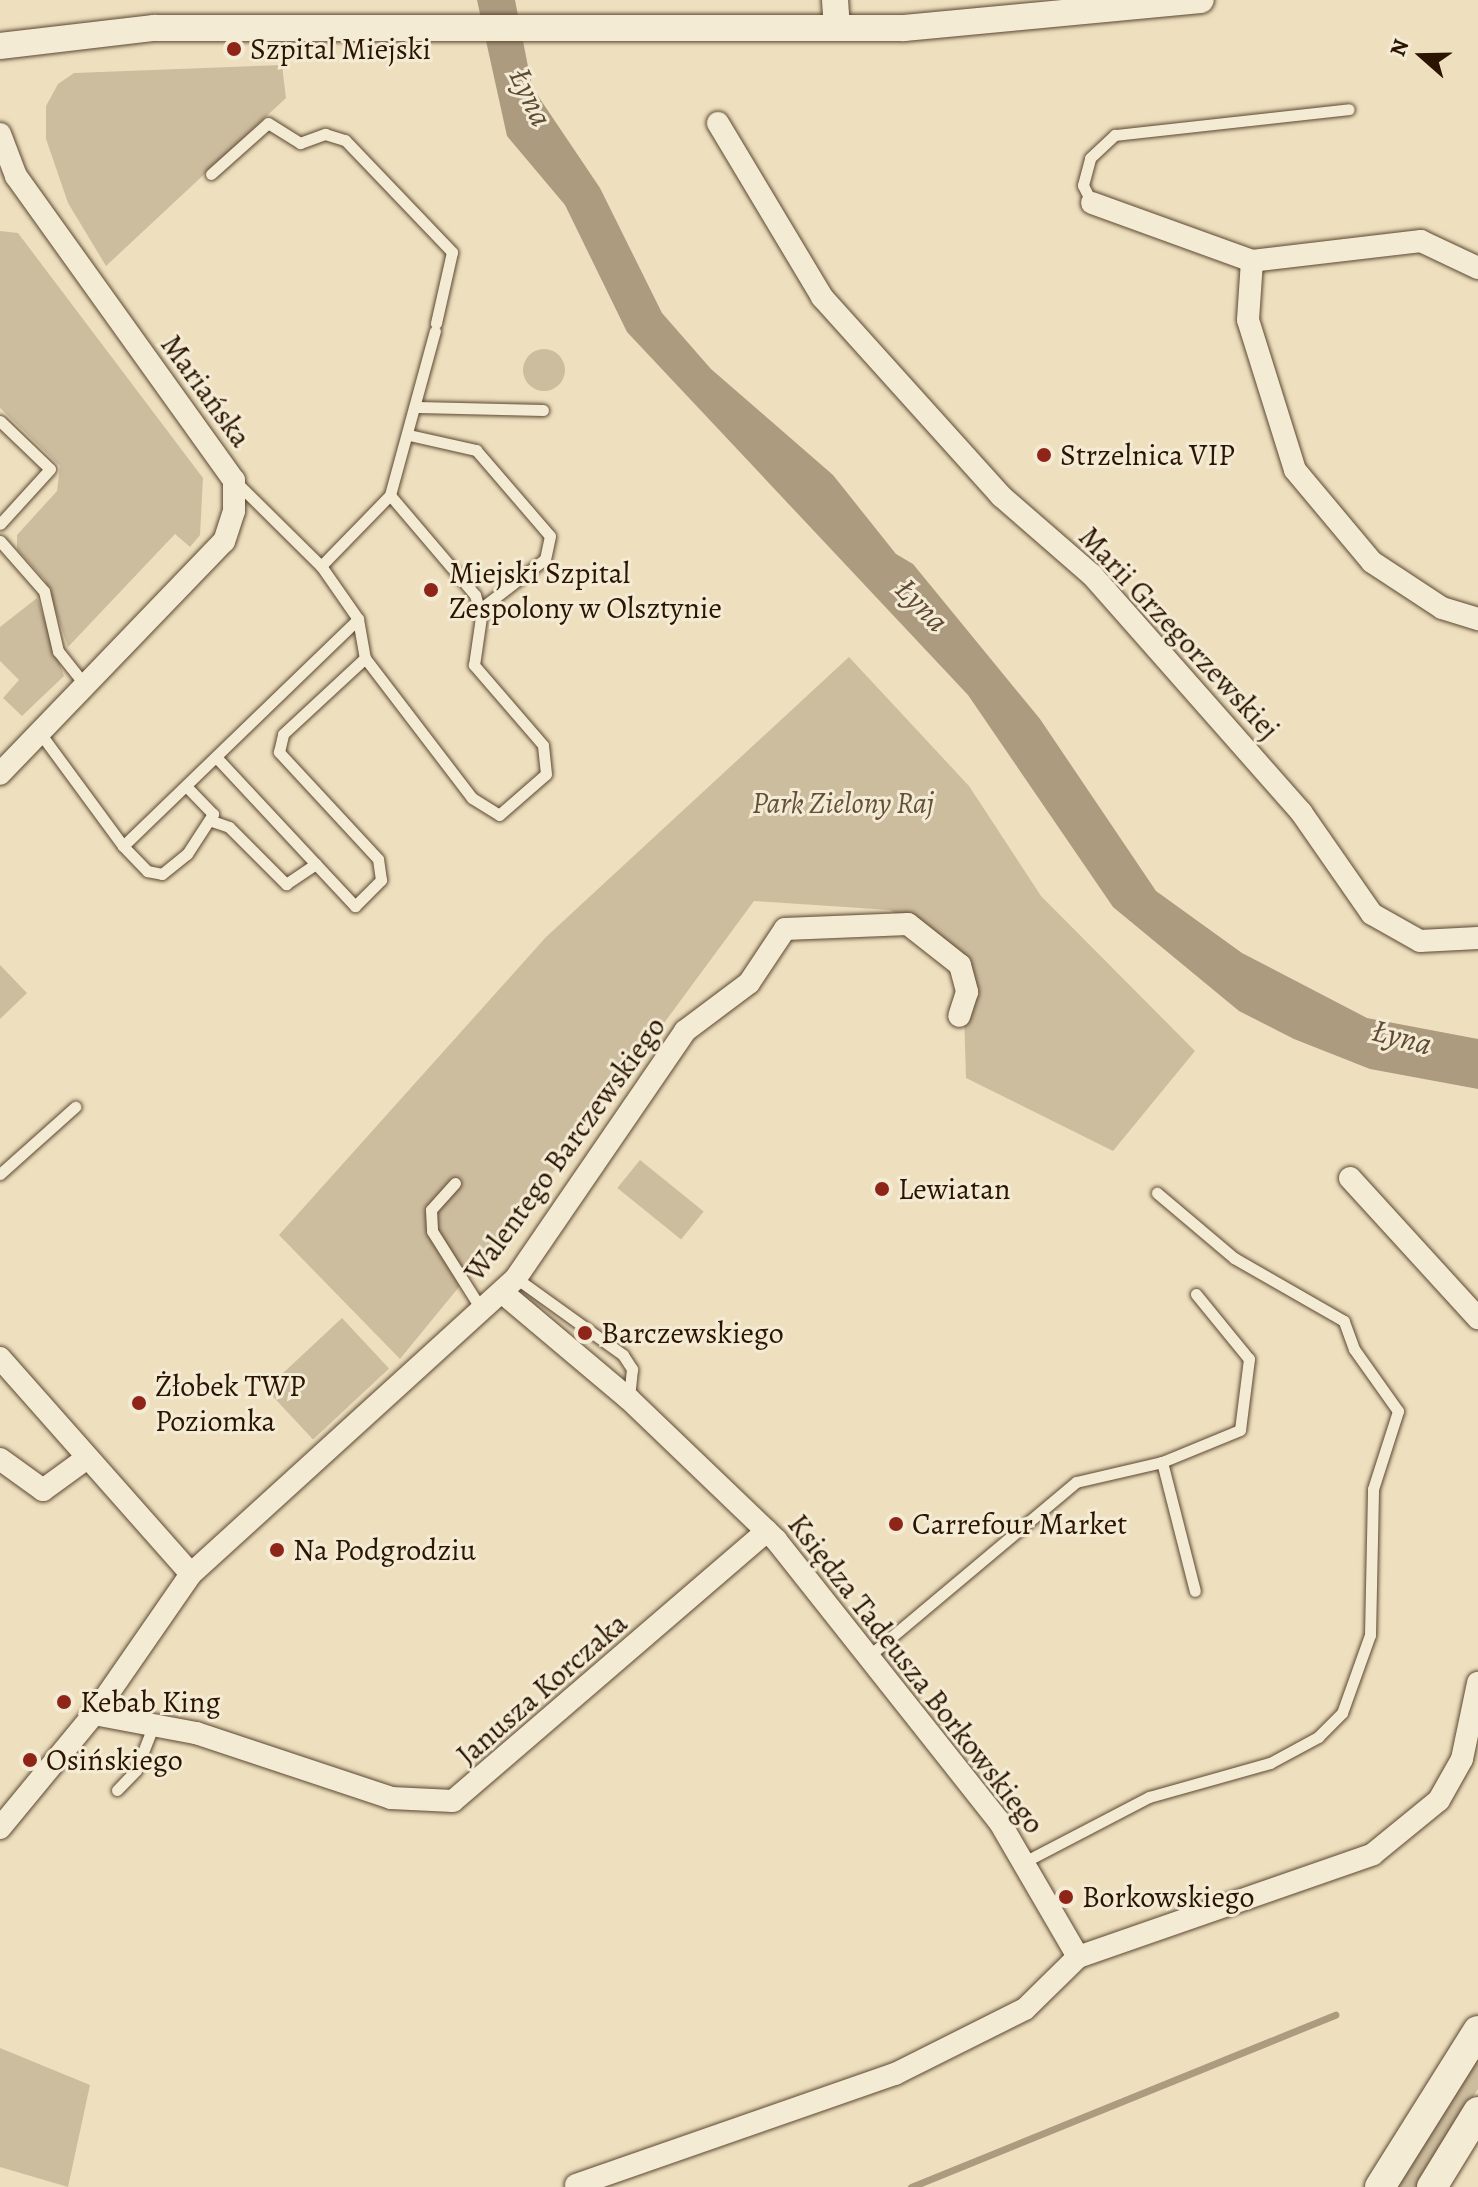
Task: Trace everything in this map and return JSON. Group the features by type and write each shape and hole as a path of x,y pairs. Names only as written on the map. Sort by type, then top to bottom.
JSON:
{"main road":[{"path":"1380,2187 1478,2031"},
{"path":"1432,2187 1478,2112"}],"street":[{"path":"835,0 837,26"},
{"path":"0,46 154,28 904,28 1201,0"},
{"name":"Marii Grzegorzewskiej","path":"718,123 822,297 1001,496 1092,575 1301,812 1372,914 1420,941 1478,938"},
{"name":"Mariańska","path":"0,134 8,180 234,480 224,541 0,774"},
{"path":"1092,203 1252,261 1421,241 1478,268"},
{"path":"1252,261 1248,320 1295,470 1372,562 1442,608 1478,619"},
{"name":"Walentego Barczewskiego","path":"0,1828 94,1714 191,1574 484,1312 510,1285 685,1031 749,983 785,929 908,924 960,965 967,992 959,1016"},
{"path":"1350,1178 1478,1318"},
{"name":"Księdza Tadeusza Borkowskiego","path":"510,1285 767,1531 870,1655 1024,1862 1078,1957"},
{"path":"0,1358 191,1574"},
{"path":"0,1459 43,1490 87,1458"},
{"name":"Janusza Korczaka","path":"94,1714 196,1733 391,1798 465,1797 767,1531"},
{"path":"576,2185 895,2074 1025,2009 1078,1957 1314,1879 1405,1833 1436,1806 1462,1759 1478,1683"}],"lane":[{"path":"1092,203 1083,185 1090,158 1115,135 1349,109"},
{"path":"211,174 268,123 300,143 325,134 345,140 452,252 418,407 390,495 321,566"},
{"path":"418,407 543,410"},
{"path":"0,421 50,469 0,524"},
{"path":"409,435 476,450 550,536 545,559 480,609"},
{"path":"234,480 321,566 358,619 365,658 472,798 499,815 546,774 543,745 474,665 480,609 390,495"},
{"path":"0,541 44,591 58,651 85,685"},
{"path":"123,846 358,619"},
{"path":"216,757 355,906 381,880 378,859 279,752 283,734 365,658"},
{"path":"40,733 123,846 147,871 162,874 212,821"},
{"path":"186,786 212,821 229,827 286,884 316,864"},
{"path":"0,1174 75,1107"},
{"path":"455,1183 431,1210 432,1231 484,1312"},
{"path":"1024,1862 1149,1797 1270,1763 1318,1737 1342,1713 1370,1635 1373,1489 1398,1411 1354,1349 1344,1321 1234,1258 1157,1193"},
{"path":"870,1655 1076,1482 1162,1462 1226,1440 1247,1414 1249,1359 1196,1294"},
{"path":"1162,1462 1195,1591"},
{"path":"117,1790 136,1770 154,1723"}],"green space":[{"path":"282,65 286,98 106,266 68,203 46,139 46,106 58,84 74,73"},
{"path":"0,231 18,233 203,478 200,535 190,547 175,534 68,647 45,580 17,549 17,535 57,491 60,466 0,408"},
{"path":"544,349 559,355 565,370 559,385 544,391 529,385 523,370 529,355"},
{"path":"37,598 64,676 22,716 3,698 19,680 0,661 0,627"},
{"name":"Park Zielony Raj","path":"849,657 969,786 1041,896 1195,1051 1113,1151 966,1078 962,952 890,910 754,901 563,1160 400,1359 279,1235 546,937"},
{"path":"0,965 27,993 0,1019"},
{"path":"640,1160 704,1212 681,1240 617,1188"},
{"path":"342,1318 389,1368 313,1439 266,1389"},
{"path":"0,2048 90,2085 68,2187 0,2167"},
{"path":"1478,2057 1478,2089 1417,2187 1396,2187"}],"water":[{"name":"Łyna","path":"477,0 515,0 532,87 600,188 662,313 711,369 833,475 896,554 913,564 1040,719 1156,891 1242,953 1367,1018 1478,1039 1478,1089 1370,1069 1294,1039 1239,1011 1113,907 968,695 627,332 565,205 507,136"}],"waterway":[{"path":"911,2187 1335,2015"}],"place":[{"name":"Szpital Miejski","path":"234,49"},
{"name":"Strzelnica VIP","path":"1044,455"},
{"name":"Miejski Szpital Zespolony w Olsztynie","path":"431,590"},
{"name":"Lewiatan","path":"882,1189"},
{"name":"Barczewskiego","path":"585,1333"},
{"name":"Żłobek TWP Poziomka","path":"139,1403"},
{"name":"Carrefour Market","path":"896,1524"},
{"name":"Na Podgrodziu","path":"277,1550"},
{"name":"Kebab King","path":"64,1702"},
{"name":"Osińskiego","path":"30,1760"},
{"name":"Borkowskiego","path":"1066,1897"}]}
